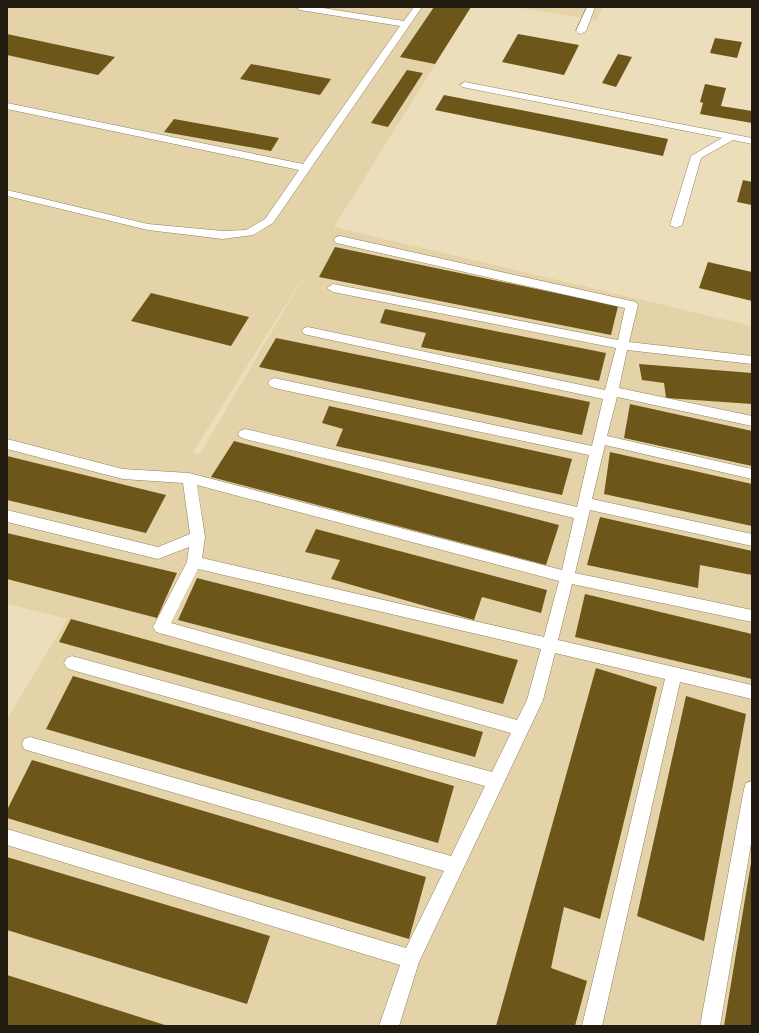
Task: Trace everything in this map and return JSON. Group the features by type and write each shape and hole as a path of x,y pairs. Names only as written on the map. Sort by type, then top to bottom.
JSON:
{"lane":[{"path":"300,7 406,24"},
{"path":"7,193 148,227 223,235 249,233 270,221 418,7"},
{"path":"581,31 591,7"},
{"path":"465,85 730,138 752,141"},
{"path":"7,106 306,168"},
{"path":"676,225 696,156 730,138"},
{"path":"340,240 632,305 584,509 535,700 457,866 411,959 389,1026"},
{"path":"333,288 622,345 752,360"},
{"path":"308,330 752,421"},
{"path":"274,383 752,474"},
{"path":"245,434 584,509 752,540"},
{"path":"7,444 123,474 189,478 567,578 752,616"},
{"path":"189,478 198,536 194,562 161,627 521,728"},
{"path":"7,516 158,553 198,536"},
{"path":"194,562 752,692"},
{"path":"72,664 497,781"},
{"path":"592,1026 674,674"},
{"path":"30,744 457,866"},
{"path":"710,1026 752,789"},
{"path":"7,837 411,959"}],"shaded area":[{"path":"7,7 471,7 334,227 752,326 752,1026 7,1026 7,719 67,619 7,604","holes":["312,263 200,454 193,452"]},
{"path":"515,7 603,7 597,20"}],"building":[{"path":"434,7 471,7 435,64 400,57"},
{"path":"7,34 115,57 98,75 7,55"},
{"path":"518,34 579,45 564,75 502,62"},
{"path":"715,38 742,42 737,58 710,53"},
{"path":"618,54 632,57 616,87 602,83"},
{"path":"251,64 331,79 320,95 240,79"},
{"path":"407,70 423,73 388,127 371,123"},
{"path":"705,84 726,88 721,106 752,111 752,123 700,114 703,103 700,102"},
{"path":"444,95 668,139 663,156 435,110"},
{"path":"174,119 279,138 271,151 164,132"},
{"path":"743,180 752,182 752,205 737,202"},
{"path":"335,247 618,306 611,335 319,277"},
{"path":"708,262 752,272 752,301 699,288"},
{"path":"151,293 249,317 231,346 131,321"},
{"path":"385,309 606,353 599,381 421,347 426,333 380,323"},
{"path":"276,338 590,402 582,435 259,367"},
{"path":"639,364 752,373 752,404 666,398 664,383 642,380"},
{"path":"630,404 752,431 752,466 624,438"},
{"path":"329,406 572,459 562,495 336,446 343,429 322,423"},
{"path":"234,441 559,525 546,565 211,477"},
{"path":"610,452 752,484 752,526 604,494"},
{"path":"7,456 166,495 146,533 7,500"},
{"path":"600,517 752,551 752,575 700,565 698,588 587,565"},
{"path":"316,529 547,590 541,613 482,597 474,620 331,579 340,560 305,552"},
{"path":"7,533 177,573 157,618 7,579"},
{"path":"197,578 518,660 503,704 178,620"},
{"path":"585,594 752,634 752,679 575,637"},
{"path":"71,619 483,732 475,757 59,642"},
{"path":"596,668 657,687 600,919 564,907 551,968 587,981 575,1026 496,1026"},
{"path":"73,676 454,786 438,843 46,729"},
{"path":"686,696 746,714 704,941 637,916"},
{"path":"32,760 426,877 409,939 7,818 7,810"},
{"path":"7,857 270,936 247,1004 7,930"},
{"path":"751,863 752,1026 724,1026"},
{"path":"7,975 168,1026 7,1026"}]}
